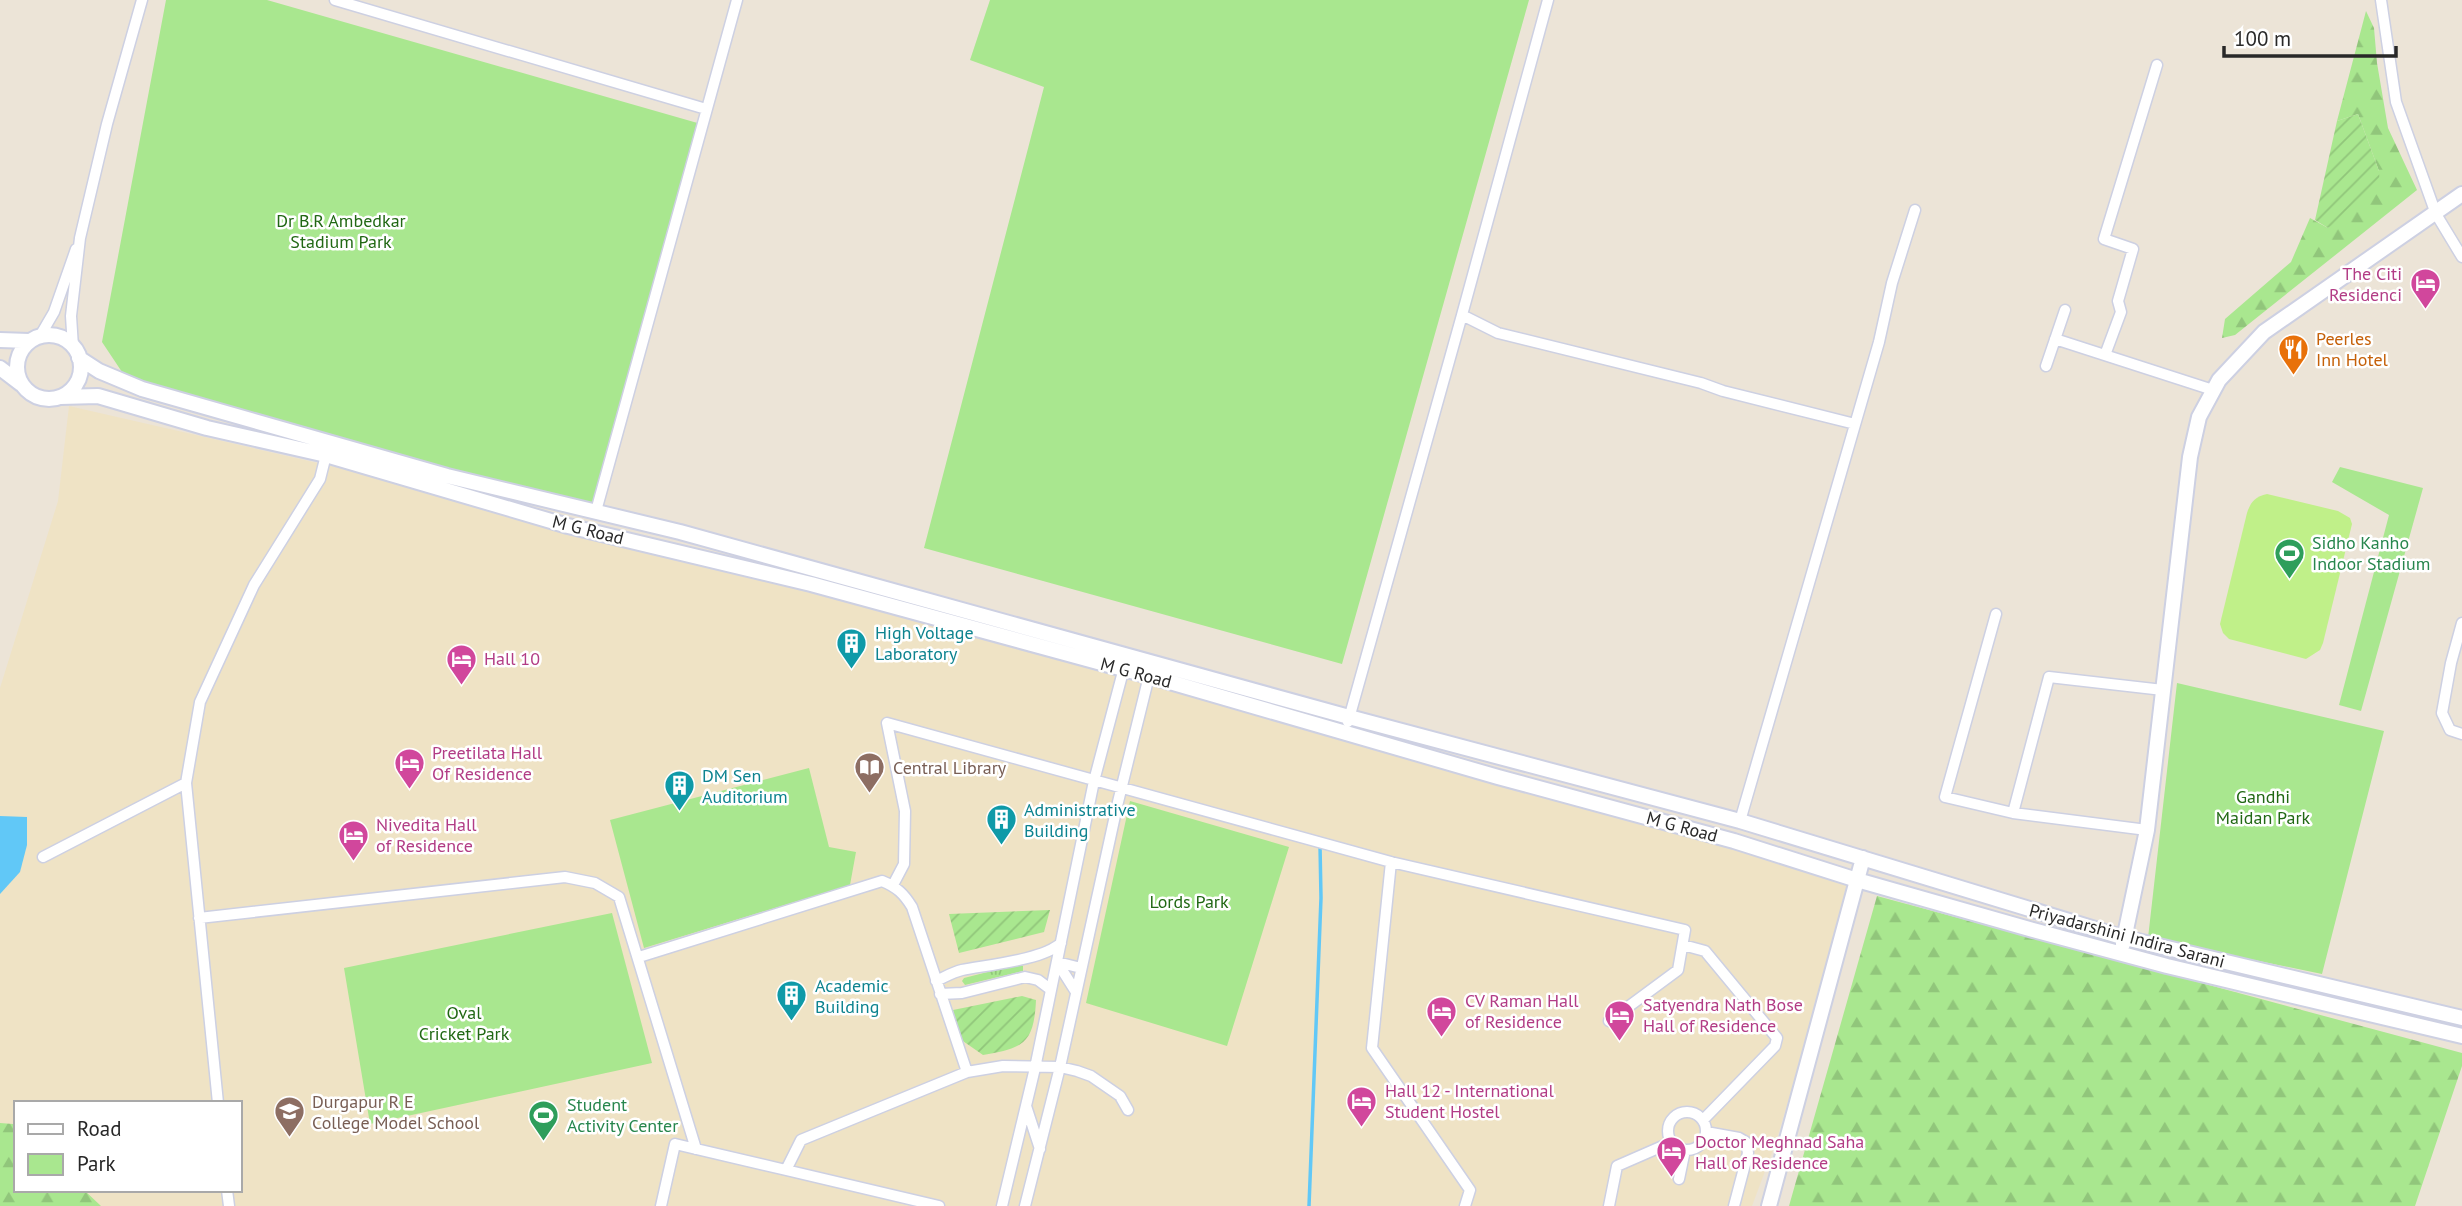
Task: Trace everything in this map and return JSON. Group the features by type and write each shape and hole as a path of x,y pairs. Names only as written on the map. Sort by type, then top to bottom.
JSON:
{"street":[{"path":"21,384 16,368 17,358 54,312 80,238 107,124 142,0"},
{"path":"335,0 706,109"},
{"path":"596,512 737,0"},
{"path":"1345,733 1548,0"},
{"path":"2381,0 2396,102 2436,214 2462,257"},
{"path":"2105,355 2121,312 2118,301 2133,249 2104,239 2157,65"},
{"path":"2123,946 2147,830 2190,457 2199,417 2219,380 2264,332 2462,194"},
{"path":"1740,821 1915,210"},
{"path":"0,368 39,398 60,397 76,384 80,376 71,317 80,238"},
{"path":"2046,366 2065,310"},
{"path":"1462,315 1498,333 1855,424"},
{"path":"0,340 58,336 99,371 142,389 447,476 681,532 1126,663 1094,781 1035,1068 1002,1206"},
{"path":"2055,339 2213,390"},
{"name":"M G Road","path":"60,397 99,396 207,428 326,456 568,526 1151,669 1345,733 1734,841 1857,880 2033,930 2123,946"},
{"path":"218,1101 186,783 200,702 254,585 320,479 326,456"},
{"path":"1996,614 1945,797 2013,813 2147,830"},
{"path":"2462,623 2442,713 2450,730 2462,734"},
{"path":"1025,1206 1060,1067 1151,669"},
{"name":"Priyadarshini Indira Sarani","path":"1151,669 1349,717 1740,821 1863,858 2123,946 2167,966 2462,1036"},
{"path":"2013,813 2049,677 2164,690"},
{"path":"893,886 904,864 905,811 887,723 1391,862 1685,930 1678,970 1609,1021"},
{"path":"43,857 186,783"},
{"path":"1769,1206 1863,858"},
{"path":"1391,862 1371,1048 1470,1191 1465,1206"},
{"path":"199,918 565,877 595,883 620,897 696,1149"},
{"path":"639,957 882,881 904,894 912,907 967,1072"},
{"path":"936,981 958,971 1026,957 1055,948 1061,943"},
{"path":"1683,945 1705,951 1777,1038 1775,1046 1703,1120"},
{"name":"Priyadarshini Indira Sarani","path":"2123,946 2462,1018"},
{"path":"1025,977 1031,970 1026,957"},
{"path":"1057,962 1081,968"},
{"path":"1057,962 1076,992"},
{"path":"940,994 962,993 1025,977 1038,980 1050,989"},
{"path":"786,1170 801,1140 967,1072 1003,1066 1060,1067 1091,1076 1120,1096 1128,1110"},
{"path":"1026,1105 1040,1149"},
{"path":"1680,1113 1693,1113 1703,1120 1706,1132 1702,1143 1697,1147 1685,1150 1672,1142 1669,1127 1675,1116 1680,1113"},
{"path":"1706,1132 1739,1138 1746,1142 1748,1153 1734,1206"},
{"path":"1609,1206 1617,1166 1672,1142"},
{"path":"661,1206 675,1144 939,1206"},
{"path":"1679,1179 1685,1150"}],"shaded area":[{"path":"69,406 719,555 1855,875 1776,1142 1752,1206 0,1206 0,688 58,501"}],"green space":[{"name":"Dr B.R Ambedkar Stadium Park","path":"166,0 267,0 701,124 591,509 130,384 102,342"},
{"path":"990,0 1529,0 1342,664 924,548 1044,87 970,60"},
{"path":"2366,11 2374,28 2388,128 2417,190 2235,335 2222,338 2225,319 2291,262 2310,218 2328,228 2379,171 2358,114 2337,121"},
{"path":"2358,114 2379,171 2380,189 2362,206 2328,228 2315,220 2337,121"},
{"path":"2340,467 2423,488 2361,711 2339,705 2389,515 2332,482"},
{"path":"2267,494 2338,511 2350,518 2352,524 2323,643 2320,650 2306,659 2229,639 2220,624 2247,513 2254,500"},
{"name":"Gandhi Maidan Park","path":"2177,683 2384,731 2322,974 2148,938"},
{"path":"809,768 829,847 856,852 850,885 644,948 610,820"},
{"name":"Lords Park","path":"1130,801 1289,847 1227,1046 1086,1003"},
{"path":"1877,896 2462,1053 2462,1066 2415,1206 1789,1206"},
{"path":"1050,910 1044,932 959,953 949,914"},
{"name":"Oval Cricket Park","path":"612,913 652,1063 370,1124 344,968"},
{"path":"1019,964 1023,966 1023,971 965,985 962,981 964,978"},
{"path":"1022,996 1036,1000 1035,1015 1029,1035 1017,1046 983,1055 960,1039 953,1010"},
{"path":"0,1123 14,1125 14,1192 86,1192 101,1206 0,1206"}],"water":[{"path":"0,816 27,817 27,845 20,872 0,894"}],"waterway":[{"path":"1309,1206 1321,898 1320,845"}],"place":[{"name":"The Citi Residenci","path":"2425,311"},
{"name":"Peerles Inn Hotel","path":"2293,376"},
{"name":"Sidho Kanho Indoor Stadium","path":"2289,580"},
{"name":"High Voltage Laboratory","path":"852,670"},
{"name":"Hall 10","path":"461,686"},
{"name":"Preetilata Hall Of Residence","path":"409,790"},
{"name":"Central Library","path":"870,795"},
{"name":"DM Sen Auditorium","path":"679,813"},
{"name":"Administrative Building","path":"1001,847"},
{"name":"Nivedita Hall of Residence","path":"353,862"},
{"name":"Academic Building","path":"792,1023"},
{"name":"CV Raman Hall of Residence","path":"1442,1038"},
{"name":"Satyendra Nath Bose Hall of Residence","path":"1620,1042"},
{"name":"Hall 12 - International Student Hostel","path":"1362,1128"},
{"name":"Durgapur R E College Model School","path":"289,1139"},
{"name":"Student Activity Center","path":"544,1142"},
{"name":"Doctor Meghnad Saha Hall of Residence","path":"1672,1179"}]}
